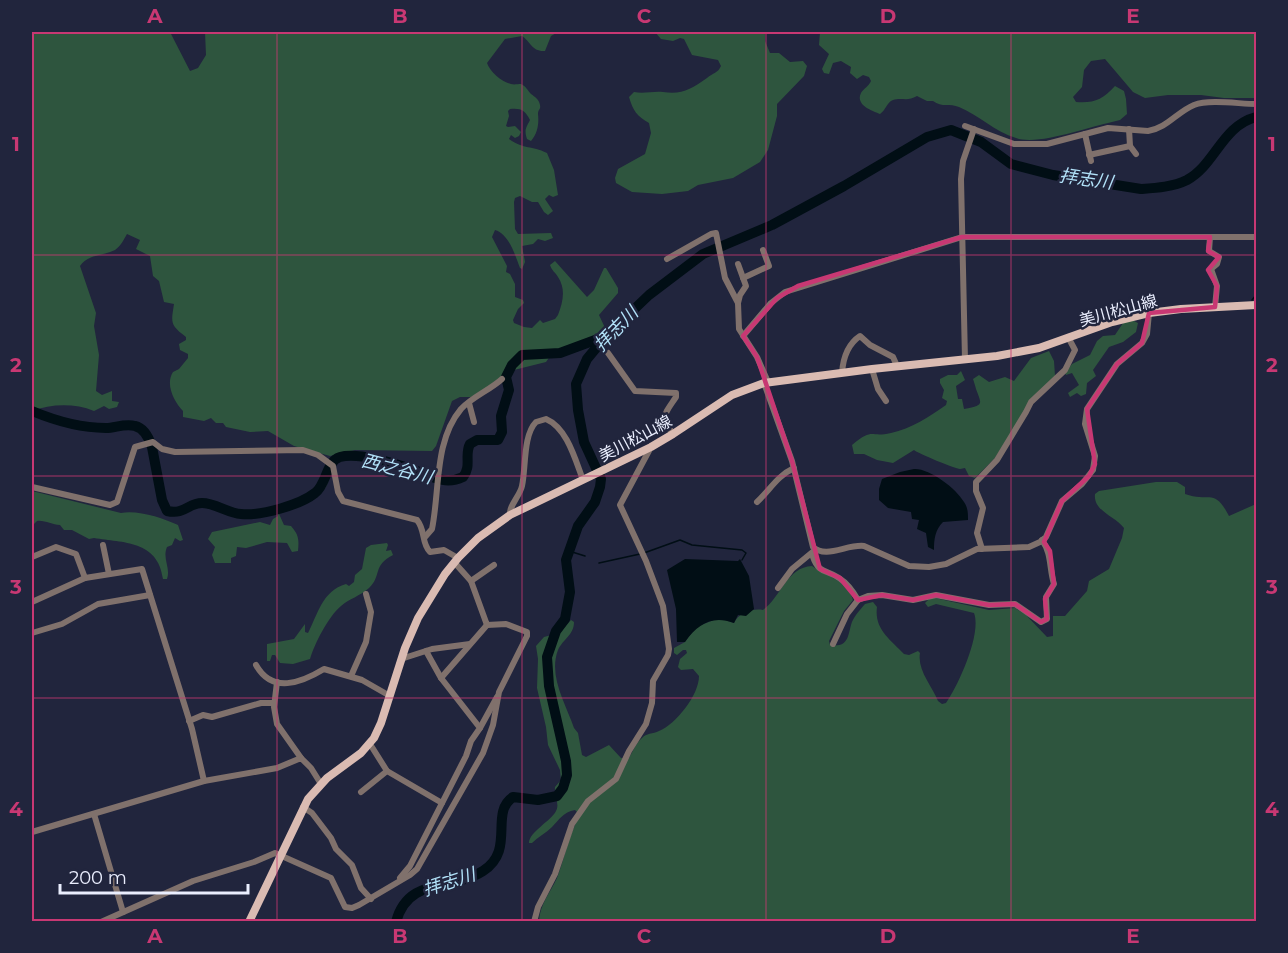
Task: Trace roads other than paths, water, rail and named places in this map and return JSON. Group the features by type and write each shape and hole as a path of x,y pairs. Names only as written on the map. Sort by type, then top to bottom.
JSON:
{"main road":[{"name":"美川松山線","path":"249,921 303,807 321,784 370,744 378,731 401,659 418,618 456,560 478,538 510,515 651,447 722,400 740,391 766,383 1018,353 1112,322 1149,313 1257,305"}],"street":[{"path":"965,126 1014,144 1047,144 1108,128 1148,131 1161,128 1186,109 1204,102 1257,104"},
{"path":"1129,129 1130,146 1136,154"},
{"path":"966,360 961,172 974,130"},
{"path":"1084,134 1090,158 1130,146"},
{"path":"667,259 714,233 718,236 725,278 738,303"},
{"path":"743,336 771,303 785,292 962,237 1257,237"},
{"path":"1210,237 1209,251 1220,257 1211,272 1217,286 1215,307"},
{"path":"743,278 770,266 766,252"},
{"path":"738,264 746,286 738,303 738,323 743,336 757,357 766,383 794,468 810,541 816,550 825,552 857,545 864,546 909,566 929,567 946,564 970,552 982,549 1029,548 1042,540 1050,530 1062,501 1082,484 1093,470 1095,456 1086,424 1087,409 1117,364 1142,343 1147,334 1149,313"},
{"path":"842,373 851,343 860,336 870,345 893,357 897,366"},
{"path":"982,549 977,533 983,508 976,491 976,482 997,460 1031,402 1065,370 1074,353 1073,345 1068,337"},
{"path":"608,353 635,391 676,393 664,418 664,422 673,434"},
{"path":"872,369 886,401"},
{"path":"425,537 432,529 441,453 459,412 502,379"},
{"path":"469,403 474,422"},
{"path":"510,515 510,508 522,486 528,436 536,422 546,419 555,424 573,454 583,480"},
{"path":"32,487 113,505 117,502 135,447 149,443 175,452 303,450 318,455 330,463 338,492 343,501 413,518 420,524 425,537 424,546 430,552 444,550 456,560 471,580 488,625"},
{"path":"534,921 538,907 555,874 572,824 588,801 616,779 628,752 646,724 652,703 652,681 668,655 668,632 663,606 646,561 620,505 651,447"},
{"path":"757,502 777,480 794,468"},
{"path":"833,644 847,614 858,600 868,596 913,600 936,595 989,605 1015,604 1038,621 1044,621 1047,619 1046,597 1054,584 1050,569 1050,551 1042,540"},
{"path":"103,545 109,574"},
{"path":"32,557 56,547 76,554 85,578"},
{"path":"816,550 813,556 820,570 840,578 858,600"},
{"path":"778,588 792,569 816,550"},
{"path":"471,580 494,565"},
{"path":"32,602 85,578 142,568 189,721 204,781"},
{"path":"351,676 366,642 371,612 366,594"},
{"path":"32,633 62,624 98,604 150,595"},
{"path":"393,884 410,866 471,741 497,697 527,632 506,624 488,625 441,678"},
{"path":"401,659 426,651 471,644"},
{"path":"426,651 441,678 480,728"},
{"path":"256,664 266,678 277,682 288,683 305,679 324,669 351,676 390,696"},
{"path":"277,682 274,704 275,719 279,729 301,758 307,762 321,784"},
{"path":"101,921 193,881 271,854 280,855 332,878 348,908 371,899 417,869 488,741 497,697"},
{"path":"189,721 256,704 274,704"},
{"path":"370,744 387,771 442,803"},
{"path":"32,832 204,781 277,768 301,758"},
{"path":"361,792 387,771"},
{"path":"303,807 312,813 331,838 336,849 352,865 361,888 371,899"},
{"path":"94,814 123,912"}],"waterway":[{"name":"拝志川","path":"396,922 402,907 410,897 432,887 471,877 483,871 493,862 501,843 503,812 506,804 513,797 538,800 557,796 563,788 567,775 566,761 549,686 547,657 556,631 565,619 570,592 566,560 578,526 595,502 601,479 584,442 576,384 587,359 606,336 649,295 703,254 772,225 927,137 951,130 981,142 1011,164 1053,175 1141,189 1158,188 1182,182 1197,173 1235,129 1256,117"},
{"path":"1252,300 1256,295"},
{"name":"西之谷川","path":"32,411 77,425 96,428 131,425 144,431 152,447 162,500 167,511 178,511 202,503 236,513 259,513 290,505 315,493 332,463 340,457 356,456 376,459 443,480 463,477 467,469 470,444 477,440 498,440 502,432 501,416 509,390 506,377 512,365 522,355 560,353 606,336"},
{"path":"644,553 680,540 692,545 742,550 746,553 742,560"},
{"path":"569,551 585,556"},
{"path":"599,563 640,554"}]}
